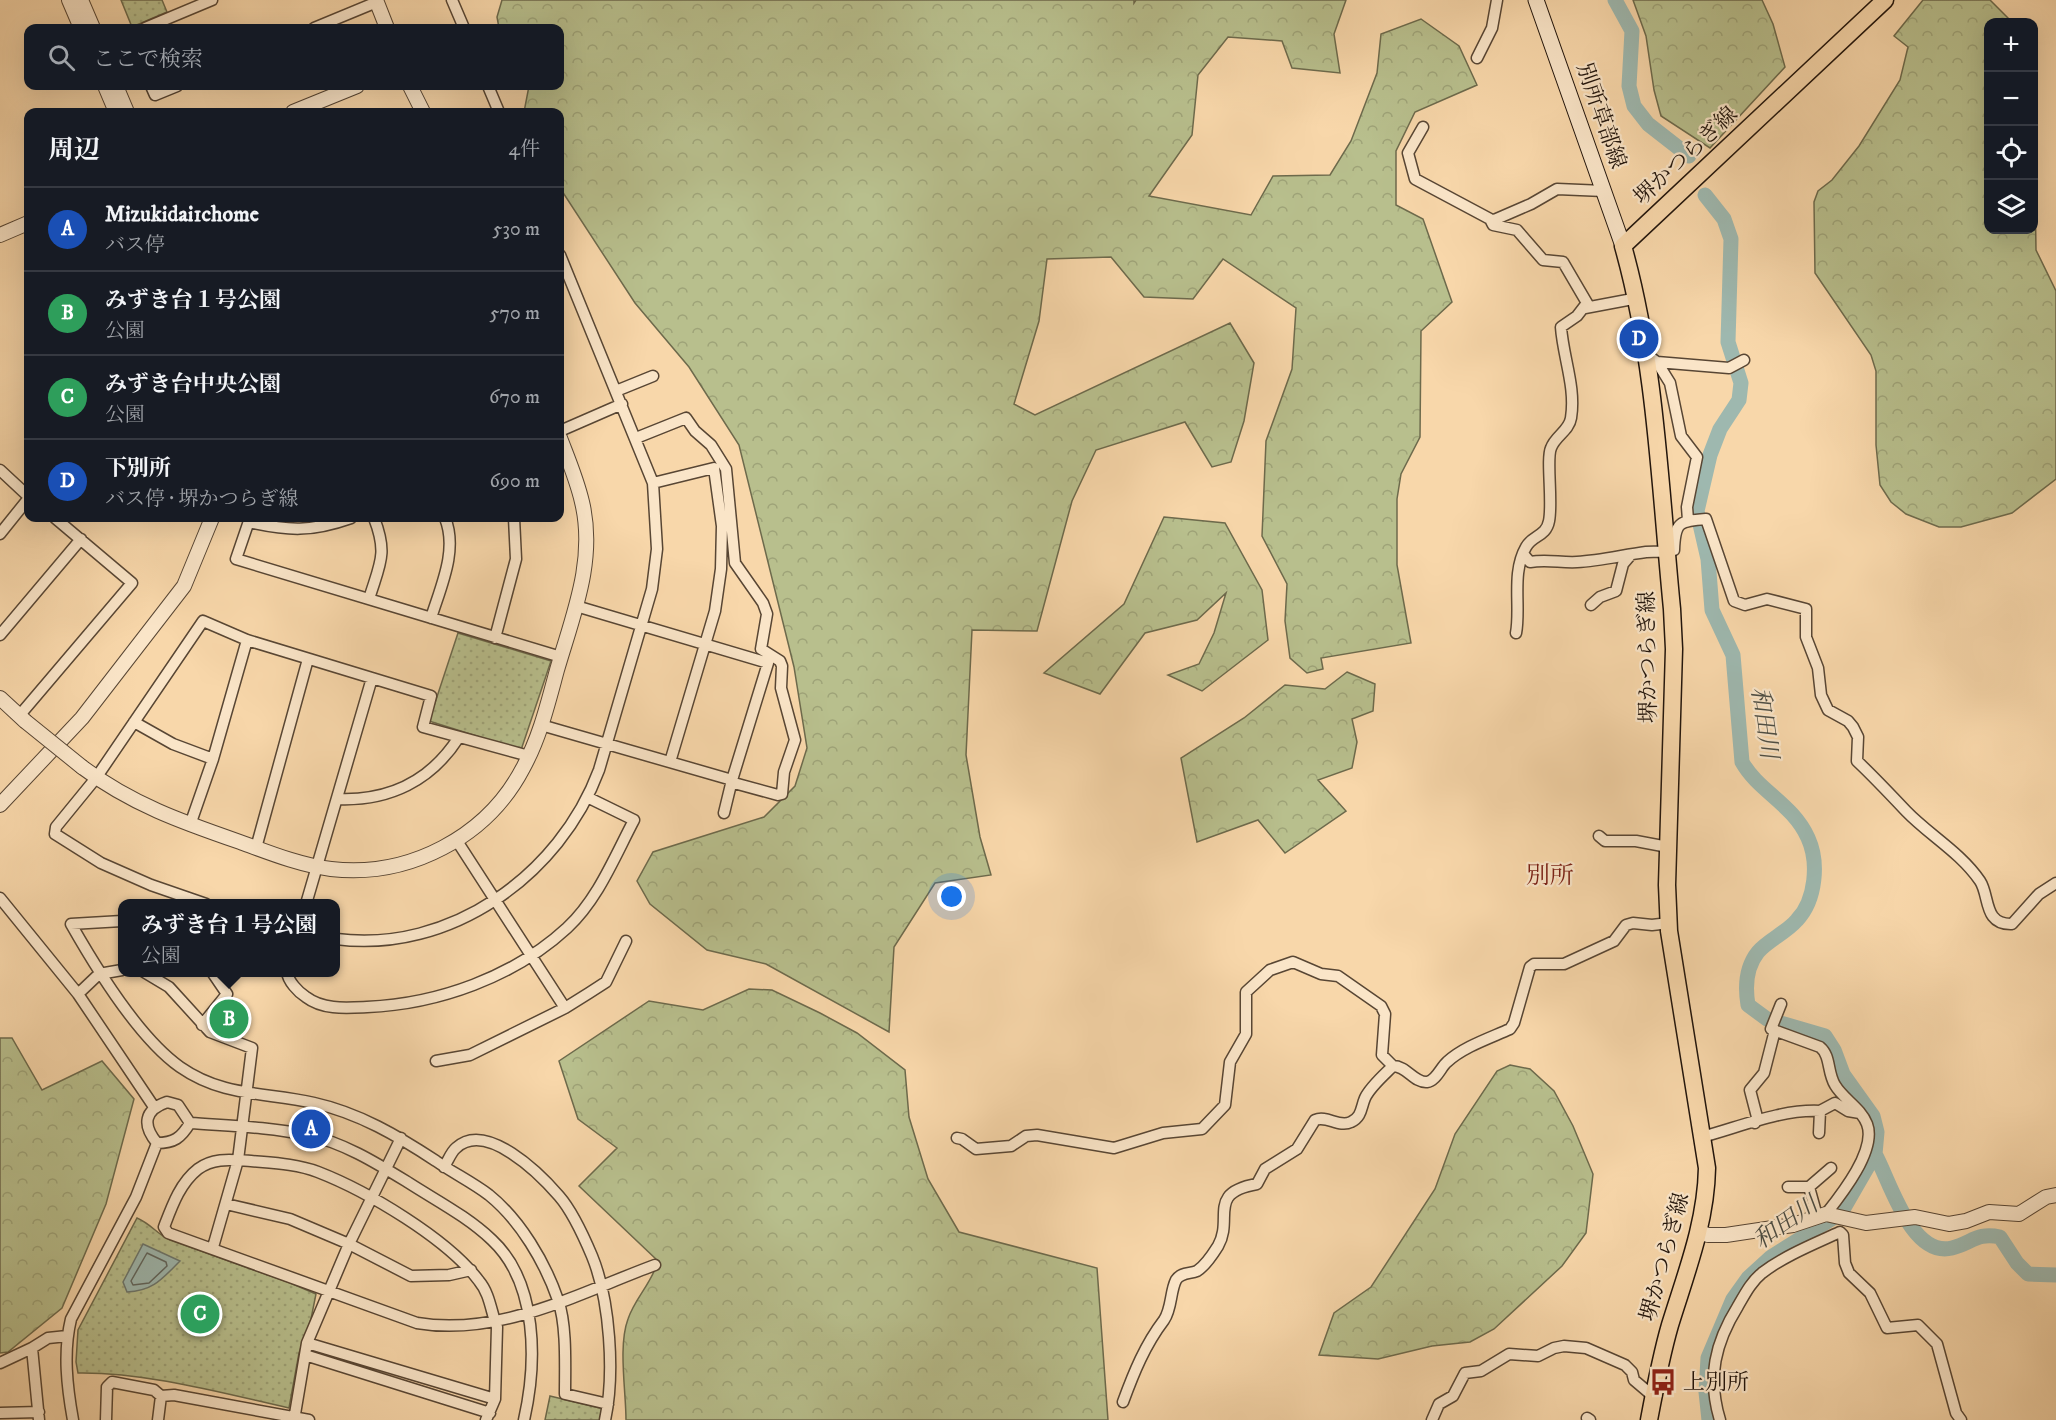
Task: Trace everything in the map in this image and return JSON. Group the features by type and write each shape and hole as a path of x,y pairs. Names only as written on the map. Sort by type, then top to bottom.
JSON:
{"main road":[{"name":"別所草部線","path":"1536,0 1623,246"},
{"name":"堺かつらぎ線","path":"1649,1420 1670,1328 1699,1232 1706,1200 1707,1168 1669,923 1668,847 1674,649 1651,358 1638,298 1623,246 1885,0"}],"street":[{"path":"69,0 79,24"},
{"path":"81,0 91,24"},
{"path":"155,24 212,0"},
{"path":"452,0 462,24"},
{"path":"1477,58 1492,28 1497,0"},
{"path":"323,24 377,1 386,24"},
{"path":"107,90 114,108"},
{"path":"118,90 125,108"},
{"path":"153,90 155,95 167,90"},
{"path":"303,108 347,90"},
{"path":"412,90 421,108"},
{"path":"490,90 497,108"},
{"path":"1423,127 1408,153 1415,178 1490,219 1493,225 1517,230 1543,260 1563,262 1587,303 1585,308"},
{"path":"1490,219 1530,204 1557,189 1604,191"},
{"path":"0,235 24,225"},
{"path":"340,939 387,940 428,931 468,916 496,901 521,882 543,860 589,798 608,743 652,589 657,549 652,483 636,438 564,265"},
{"path":"1516,633 1517,580 1525,547 1547,528 1552,503 1550,448 1568,427 1571,418 1569,370 1562,348 1561,327 1585,308 1638,298"},
{"path":"1651,358 1729,368 1744,360"},
{"path":"1651,358 1670,382 1680,435 1697,457 1687,507 1688,520"},
{"path":"616,390 653,376"},
{"path":"564,429 622,404"},
{"path":"541,725 732,780 734,783 782,794 784,772 795,740 781,688 782,666 780,661 761,649 767,614 763,603 735,563 728,482 721,458 686,418 636,438"},
{"path":"1,701 96,778 133,801 190,825 316,866 355,870 388,868 420,859 458,841 506,795 529,756 541,725 584,574 587,531 582,500 564,449"},
{"path":"652,483 714,468 722,526 721,569 715,611 670,762"},
{"path":"0,470 24,493"},
{"path":"0,534 24,502"},
{"path":"1524,555 1530,562 1549,559 1574,563 1629,557 1645,552 1666,552 1674,550 1674,530 1688,520 1706,519 1734,601 1738,604 1767,598 1806,609 1806,637 1818,668 1821,695 1828,710 1848,721 1853,727 1858,737 1857,761 1896,797 1906,810 1954,852 1981,882 1988,909 1997,919 2005,924 2013,924 2039,894 2056,883"},
{"path":"22,718 132,583 60,522"},
{"path":"0,805 82,718 177,596 184,586 210,522"},
{"path":"248,522 236,559 561,657"},
{"path":"256,522 285,530 312,530 338,522"},
{"path":"369,599 382,556 383,540 376,522"},
{"path":"431,618 447,566 450,529 447,522"},
{"path":"495,638 516,559 514,522"},
{"path":"0,635 81,539"},
{"path":"1591,606 1599,597 1616,591 1623,564 1629,557"},
{"path":"576,606 768,663 724,813"},
{"path":"194,899 150,885 101,863 55,834 56,827 96,778 202,621 248,640 431,696 423,727 529,756"},
{"path":"190,825 213,759 248,640"},
{"path":"256,848 308,659"},
{"path":"307,899 372,678"},
{"path":"134,722 173,744 213,759"},
{"path":"338,799 379,797 413,783 447,756 459,737"},
{"path":"290,977 301,993 315,1004 342,1009 389,1006 435,998 532,956 587,908 634,820 589,798"},
{"path":"1599,836 1605,841 1636,841 1668,847"},
{"path":"458,841 565,1008"},
{"path":"0,898 78,994 154,1107"},
{"path":"118,921 71,924 99,974 161,1051 180,1067 224,1089 315,1103 352,1114 401,1138 491,1197 513,1220 535,1251 559,1302 565,1394 608,1404"},
{"path":"957,1138 976,1149 1011,1146 1026,1136 1037,1135 1114,1148 1163,1133 1202,1129 1225,1105 1230,1062 1246,1034 1246,992 1270,970 1293,962 1321,974 1338,976 1381,1006 1385,1014 1382,1055 1393,1066 1409,1071 1419,1080 1432,1080 1447,1062 1458,1054 1510,1029 1515,1023 1530,967 1534,964 1564,964 1587,951 1614,941 1626,925 1633,922 1652,925 1669,923"},
{"path":"436,1061 470,1055 565,1008 606,982 626,941"},
{"path":"78,994 99,974 118,971"},
{"path":"152,977 169,987 202,1025 223,1039 252,1048 245,1127 213,1247"},
{"path":"202,1025 227,994 216,977"},
{"path":"1781,1004 1771,1029 1820,1047 1826,1052 1835,1085 1867,1123 1868,1144 1848,1185 1825,1215"},
{"path":"1755,1123 1757,1117 1751,1086 1764,1072 1775,1030"},
{"path":"1123,1402 1138,1360 1167,1313 1176,1280 1196,1271 1205,1263 1222,1236 1224,1204 1227,1198 1243,1187 1260,1182 1265,1169 1292,1154 1315,1120 1320,1118 1342,1124 1357,1118 1365,1098 1393,1066"},
{"path":"157,1143 149,1133 147,1119 154,1107 166,1102 177,1105 190,1123"},
{"path":"1702,1137 1794,1112 1820,1111 1835,1103 1848,1111 1860,1113"},
{"path":"1819,1133 1820,1111"},
{"path":"190,1123 310,1135 345,1148 385,1169 465,1219 493,1241 511,1266 529,1313 532,1362 530,1394 524,1420"},
{"path":"157,1143 171,1143 184,1134 190,1123"},
{"path":"294,1419 308,1343 349,1244 401,1138"},
{"path":"444,1167 456,1148 465,1142 483,1139 504,1147 560,1197 593,1257 601,1285 607,1326 608,1404 605,1420"},
{"path":"73,1420 69,1396 67,1336 71,1319 136,1197 157,1143"},
{"path":"305,1355 488,1416 495,1399 498,1346 495,1321 482,1283 450,1250 371,1199 317,1172 289,1165 218,1159 199,1168 185,1181 164,1227 168,1233 213,1247 417,1323 459,1327 495,1321 529,1313 655,1265"},
{"path":"1788,1187 1809,1187 1831,1168"},
{"path":"1809,1187 1825,1215"},
{"path":"1699,1232 1708,1235 1726,1235 1793,1225 1825,1215 1851,1221 1877,1223 1915,1217 1949,1224 1966,1221 1989,1212 2019,1214 2046,1197 2056,1194"},
{"path":"226,1204 290,1220 349,1244 411,1276 449,1275 471,1270"},
{"path":"1720,1420 1715,1354 1726,1325 1749,1287 1762,1274 1779,1263 1840,1232 1851,1221"},
{"path":"1840,1232 1843,1234 1845,1263 1849,1273 1870,1293 1887,1328 1918,1325 1937,1344 1956,1413 1961,1420"},
{"path":"0,1363 48,1338 67,1336"},
{"path":"308,1343 495,1399"},
{"path":"1432,1420 1439,1404 1453,1396 1465,1372 1481,1371 1509,1354 1538,1356 1564,1346 1586,1348 1625,1365 1632,1371 1634,1380 1654,1396"},
{"path":"0,1413 39,1416 32,1348"},
{"path":"106,1420 107,1387 112,1382 154,1390 161,1396 174,1395 309,1420"},
{"path":"158,1420 161,1396"}],"green space":[{"path":"121,0 162,0 167,12 139,24 131,24"},
{"path":"502,0 1134,0 1134,3 1136,0 1346,0 1334,34 1340,73 1292,68 1282,41 1228,37 1198,75 1192,135 1149,196 1251,215 1273,176 1330,175 1351,141 1377,73 1381,34 1421,19 1459,46 1477,85 1415,112 1396,151 1396,205 1423,219 1452,302 1421,331 1420,437 1401,474 1397,499 1397,565 1411,643 1321,658 1323,669 1307,673 1290,658 1285,621 1287,584 1262,536 1266,441 1292,369 1296,308 1223,259 1193,299 1144,297 1111,257 1047,259 1039,321 1014,404 1035,415 1230,323 1254,363 1244,421 1231,462 1212,467 1185,422 1096,450 1072,501 1037,631 972,630 966,755 980,837 991,875 935,883 894,947 889,1032 766,964 707,950 650,904 637,881 653,852 764,817 795,786 807,748 794,667 739,445 689,367 635,303 564,194 564,108 525,108 528,90 564,90 564,24 498,24 497,17"},
{"path":"1633,0 1762,0 1773,24 1785,67 1710,148 1661,116 1654,90 1646,36"},
{"path":"1923,0 1990,0 2008,18 1984,18 1984,234 2036,234 2036,250 2056,291 2056,479 2012,513 1961,527 1939,527 1906,514 1891,502 1880,485 1876,445 1876,371 1871,355 1815,273 1814,202 1818,191 1832,180 1859,146 1900,80 1908,47 1894,36"},
{"path":"1164,517 1225,523 1262,590 1268,640 1202,691 1168,675 1199,664 1214,633 1226,593 1197,620 1145,633 1100,694 1044,673 1124,604"},
{"path":"458,633 551,661 521,750 429,721"},
{"path":"1347,672 1375,684 1373,711 1352,719 1357,742 1352,768 1318,780 1346,811 1285,853 1258,820 1197,842 1181,758 1244,718 1285,685 1325,689"},
{"path":"749,989 772,990 820,1013 857,1033 905,1070 909,1117 928,1179 959,1232 1097,1268 1108,1420 626,1420 623,1355 625,1330 631,1311 652,1276 658,1261 579,1186 617,1148 578,1119 559,1061 649,1001 703,1010"},
{"path":"0,1038 12,1038 42,1090 102,1061 134,1099 106,1204 62,1308 8,1352 0,1353"},
{"path":"1510,1065 1530,1069 1554,1091 1573,1126 1593,1174 1586,1233 1562,1266 1494,1329 1470,1342 1432,1346 1378,1359 1319,1355 1334,1313 1371,1287 1435,1189 1455,1134 1497,1071"},
{"path":"137,1218 170,1240 316,1294 311,1319 299,1353 289,1408 157,1380 78,1373 76,1362 78,1330"},
{"path":"550,1396 604,1409 601,1420 545,1420"}],"water":[{"path":"143,1244 180,1261 150,1286 127,1292 123,1282"}],"waterway":[{"name":"和田川","path":"1615,0 1632,31 1629,86 1634,106 1648,124 1689,156"},
{"name":"和田川","path":"1705,195 1724,219 1731,239 1728,342 1741,383 1739,400 1720,429 1710,455 1697,511 1708,559 1712,610 1733,655 1742,762 1757,781 1802,826 1814,858 1812,892 1803,912 1793,925 1762,948 1751,964 1747,984 1748,1005 1767,1019 1825,1036 1834,1050 1843,1074 1873,1116 1877,1132 1875,1154 1841,1213 1771,1257 1748,1278 1733,1299 1708,1358 1706,1392 1709,1420"},
{"path":"1875,1154 1904,1215 1925,1241 1938,1248 1952,1248 1980,1237 2000,1237 2017,1263 2028,1274 2056,1275"}],"place":[{"name":"下別所","path":"1639,339"},
{"name":"みずき台１号公園","path":"229,1019"},
{"name":"Mizukidai1chome","path":"311,1129"},
{"name":"みずき台中央公園","path":"200,1314"},
{"name":"上別所","path":"1663,1382"}],"district":[{"name":"別所","path":"1550,876"}]}
